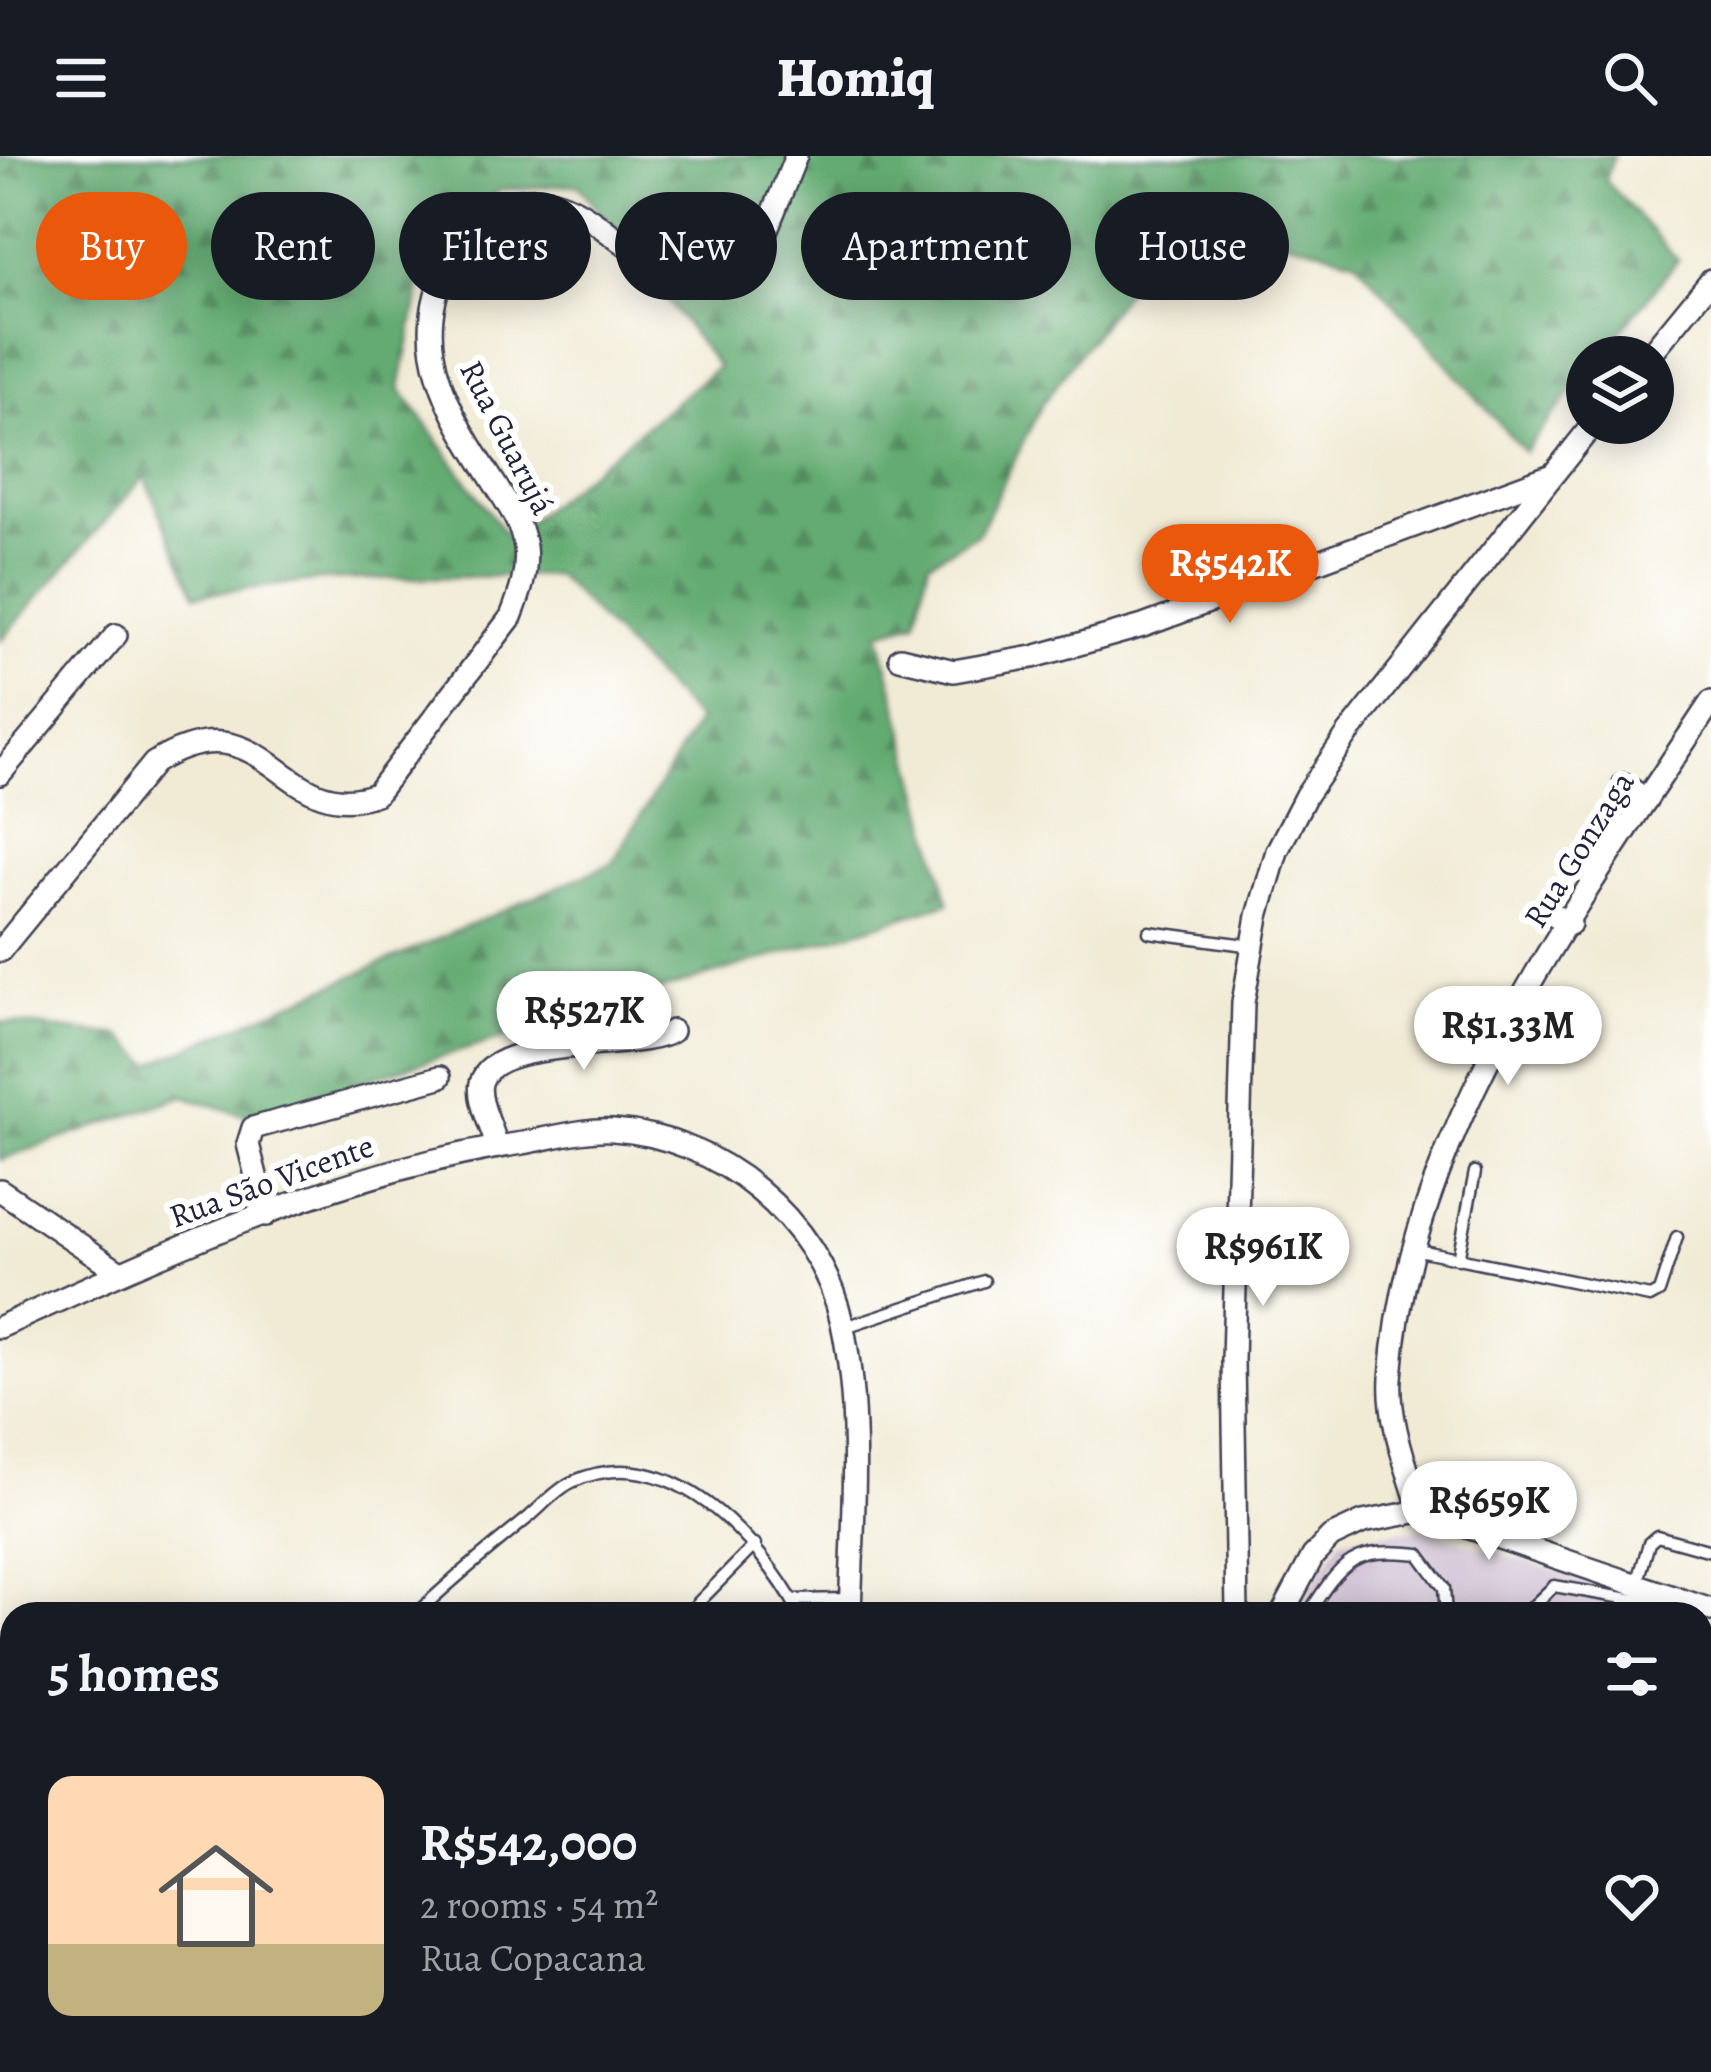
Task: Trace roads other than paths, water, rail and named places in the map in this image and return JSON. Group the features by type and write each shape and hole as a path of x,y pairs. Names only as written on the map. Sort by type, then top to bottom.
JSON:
{"street":[{"name":"Rua Guarujá","path":"0,951 154,763 171,752 192,744 242,744 320,798 342,804 376,794 511,617 524,584 525,548 517,518 455,421 434,373 429,322 437,285 486,213 522,195 547,196 652,263 674,273 702,276 757,254 796,156"},
{"path":"1665,336 1711,280"},
{"path":"1237,1602 1233,1360 1243,1003 1252,946 1277,851 1306,795 1577,444"},
{"path":"900,658 954,670 1034,657 1143,626 1550,476"},
{"path":"0,774 116,635"},
{"name":"Rua Gonzaga","path":"1420,1511 1394,1417 1391,1380 1414,1250 1449,1145 1570,924 1711,703"},
{"path":"1624,784 1646,800"},
{"path":"1546,910 1570,924"},
{"path":"497,1147 481,1094 485,1075 498,1062 596,1041 659,1039 672,1031"},
{"path":"266,1215 248,1144 254,1128 440,1077"},
{"name":"Rua São Vicente","path":"0,1327 120,1273 370,1174 497,1147 610,1130 677,1140 776,1204 816,1259 842,1328 854,1449 850,1602"},
{"path":"0,1190 120,1273"},
{"path":"1288,1602 1312,1556 1331,1537 1363,1522 1420,1511 1691,1602"}],"lane":[{"path":"1149,932 1252,946"},
{"path":"1458,1259 1475,1172"},
{"path":"1414,1250 1650,1298 1659,1292 1677,1237"},
{"path":"842,1328 984,1281"},
{"path":"430,1602 573,1482 634,1471 668,1480 707,1502 755,1545 792,1600 811,1602"},
{"path":"1638,1581 1649,1543 1657,1536 1711,1551"},
{"path":"699,1602 755,1545"},
{"path":"1317,1602 1348,1560 1380,1550 1419,1554 1444,1588 1445,1602"},
{"path":"1537,1602 1554,1586 1632,1602"}]}
